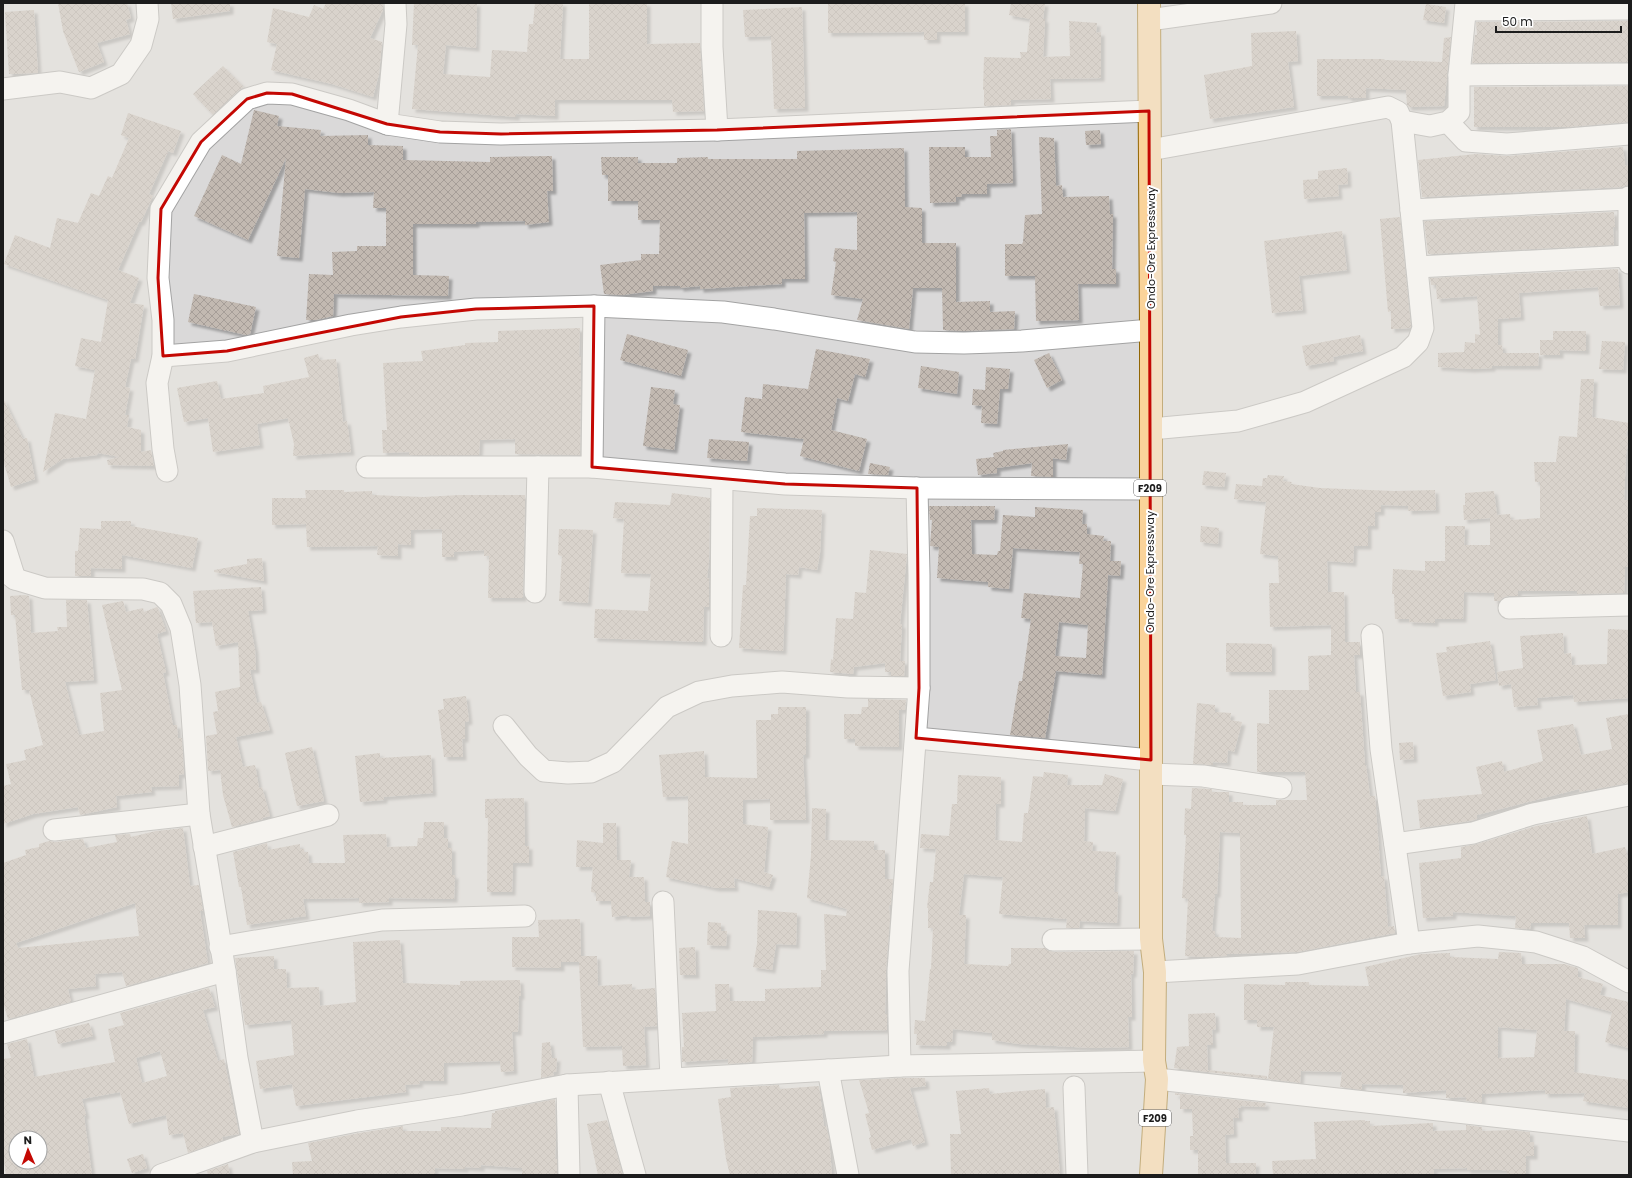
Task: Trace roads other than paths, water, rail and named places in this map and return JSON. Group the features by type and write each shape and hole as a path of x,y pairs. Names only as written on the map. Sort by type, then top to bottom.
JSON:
{"main road":[{"name":"Ondo-Ore Expressway","path":"1149,11 1151,330 1151,939 1155,972"},
{"name":"F209","path":"1151,1175 1156,1070 1155,972"}],"street":[{"path":"3,89 60,82 91,88 121,74 141,45 148,19 146,3"},
{"path":"387,124 396,24 395,3"},
{"path":"712,3 712,47 717,130"},
{"path":"1149,11 1271,3"},
{"path":"1402,121 1430,126 1448,122 1459,112 1459,75 1466,6 1629,9"},
{"path":"1459,75 1629,74"},
{"path":"167,471 163,450 157,383 163,356 163,320 158,278 161,208 201,142 247,99 267,93 292,94 349,110 387,124 440,132 501,134 717,130 1149,111"},
{"path":"1150,150 1388,107 1398,112 1402,121 1423,328 1418,342 1403,357 1305,402 1238,421 1151,429"},
{"path":"1448,122 1466,141 1506,144 1629,134"},
{"path":"1411,210 1629,198 1629,263"},
{"path":"1417,267 1628,256"},
{"path":"163,356 227,351 351,325 401,317 476,309 594,306 723,312 915,342 964,344 1022,341 1151,330"},
{"path":"592,467 594,306"},
{"path":"535,592 538,466"},
{"path":"367,467 592,467 722,480 785,484 917,488 1150,489"},
{"path":"721,636 722,480"},
{"path":"900,1066 898,971 919,688 917,488"},
{"path":"3,541 9,574 45,588 143,589 160,593 171,604 181,628 190,685 199,814 225,971 237,1058 253,1142"},
{"path":"1509,608 1629,605"},
{"path":"1372,635 1381,750 1410,943"},
{"path":"504,726 528,756 544,771 568,773 591,772 613,762 666,707 699,692 732,686 782,682 848,687 919,688"},
{"path":"916,738 1151,767 1281,788"},
{"path":"1395,844 1473,833 1533,814 1629,796"},
{"path":"54,830 199,814"},
{"path":"204,847 328,815"},
{"path":"663,902 671,1078"},
{"path":"220,947 382,920 525,916"},
{"path":"1155,972 1298,964 1410,943 1478,936 1536,942 1583,957 1629,982"},
{"path":"1053,940 1151,939"},
{"path":"3,1033 225,971"},
{"path":"161,1175 253,1142 357,1121 462,1105 567,1085 900,1066 1156,1070 1629,1131"},
{"path":"828,1070 848,1175"},
{"path":"609,1082 635,1175"},
{"path":"567,1085 569,1175"},
{"path":"1074,1087 1077,1175"}]}
